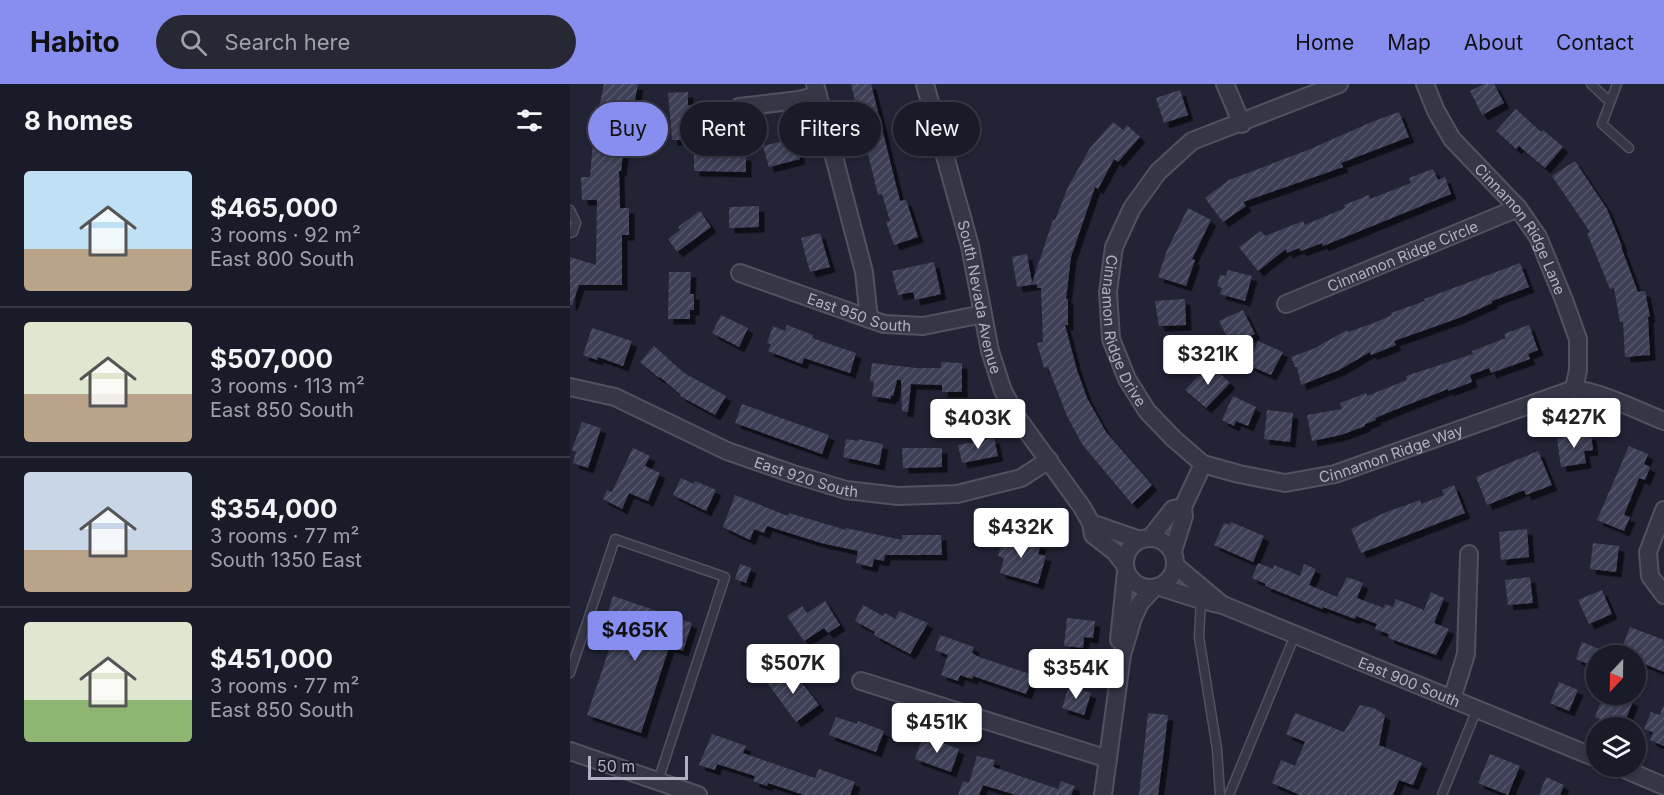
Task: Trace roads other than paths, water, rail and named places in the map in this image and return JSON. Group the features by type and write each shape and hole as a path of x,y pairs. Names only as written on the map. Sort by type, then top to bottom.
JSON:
{"street":[{"name":"South Nevada Avenue","path":"925,84 970,246 990,351 1004,391 1019,420 1091,523 1093,535 1115,552 1126,568"},
{"path":"1225,84 1242,124"},
{"name":"Cinnamon Ridge Drive","path":"1203,464 1147,411 1126,379 1111,339 1108,292 1114,247 1132,208 1158,171 1192,141 1242,124 1339,84"},
{"name":"Cinnamon Ridge Lane","path":"1425,84 1436,111 1452,139 1518,208 1538,237 1578,339 1578,370 1574,389"},
{"path":"767,104 799,100 816,90 864,273 869,319"},
{"name":"Cinnamon Ridge Circle","path":"1286,304 1518,208"},
{"name":"East 950 South","path":"740,273 869,319 905,326 923,326 983,314"},
{"name":"East 920 South","path":"570,387 615,397 727,451 846,490 898,496 957,494 1021,478 1049,460"},
{"path":"1574,389 1612,398 1657,418"},
{"name":"Cinnamon Ridge Way","path":"1203,464 1286,483 1335,474 1574,389"},
{"path":"1103,795 1122,655 1133,618 1140,603 1170,579 1184,516 1183,507 1203,464"},
{"path":"1122,655 1118,636 1128,550 1145,538 1173,509 1183,507"},
{"path":"1664,510 1648,552 1650,576 1664,595"},
{"path":"1091,523 1164,541 1174,559"},
{"path":"1452,699 1466,654 1469,554"},
{"name":"East 900 South","path":"1174,559 1223,605"},
{"path":"1126,568 1137,585 1157,588"},
{"name":"East 900 South","path":"1157,588 1223,605 1586,754"},
{"path":"861,681 1108,759"},
{"path":"571,755 698,795"},
{"path":"1643,777 1664,786"}],"lane":[{"path":"1591,84 1609,101"},
{"path":"1617,84 1602,124 1629,148"},
{"path":"570,210 576,223 573,232 570,233"},
{"path":"570,673 615,539 725,577 658,782"},
{"path":"1201,600 1199,637 1217,749 1220,795"},
{"path":"1229,795 1295,635"},
{"path":"1442,795 1477,709"}]}
